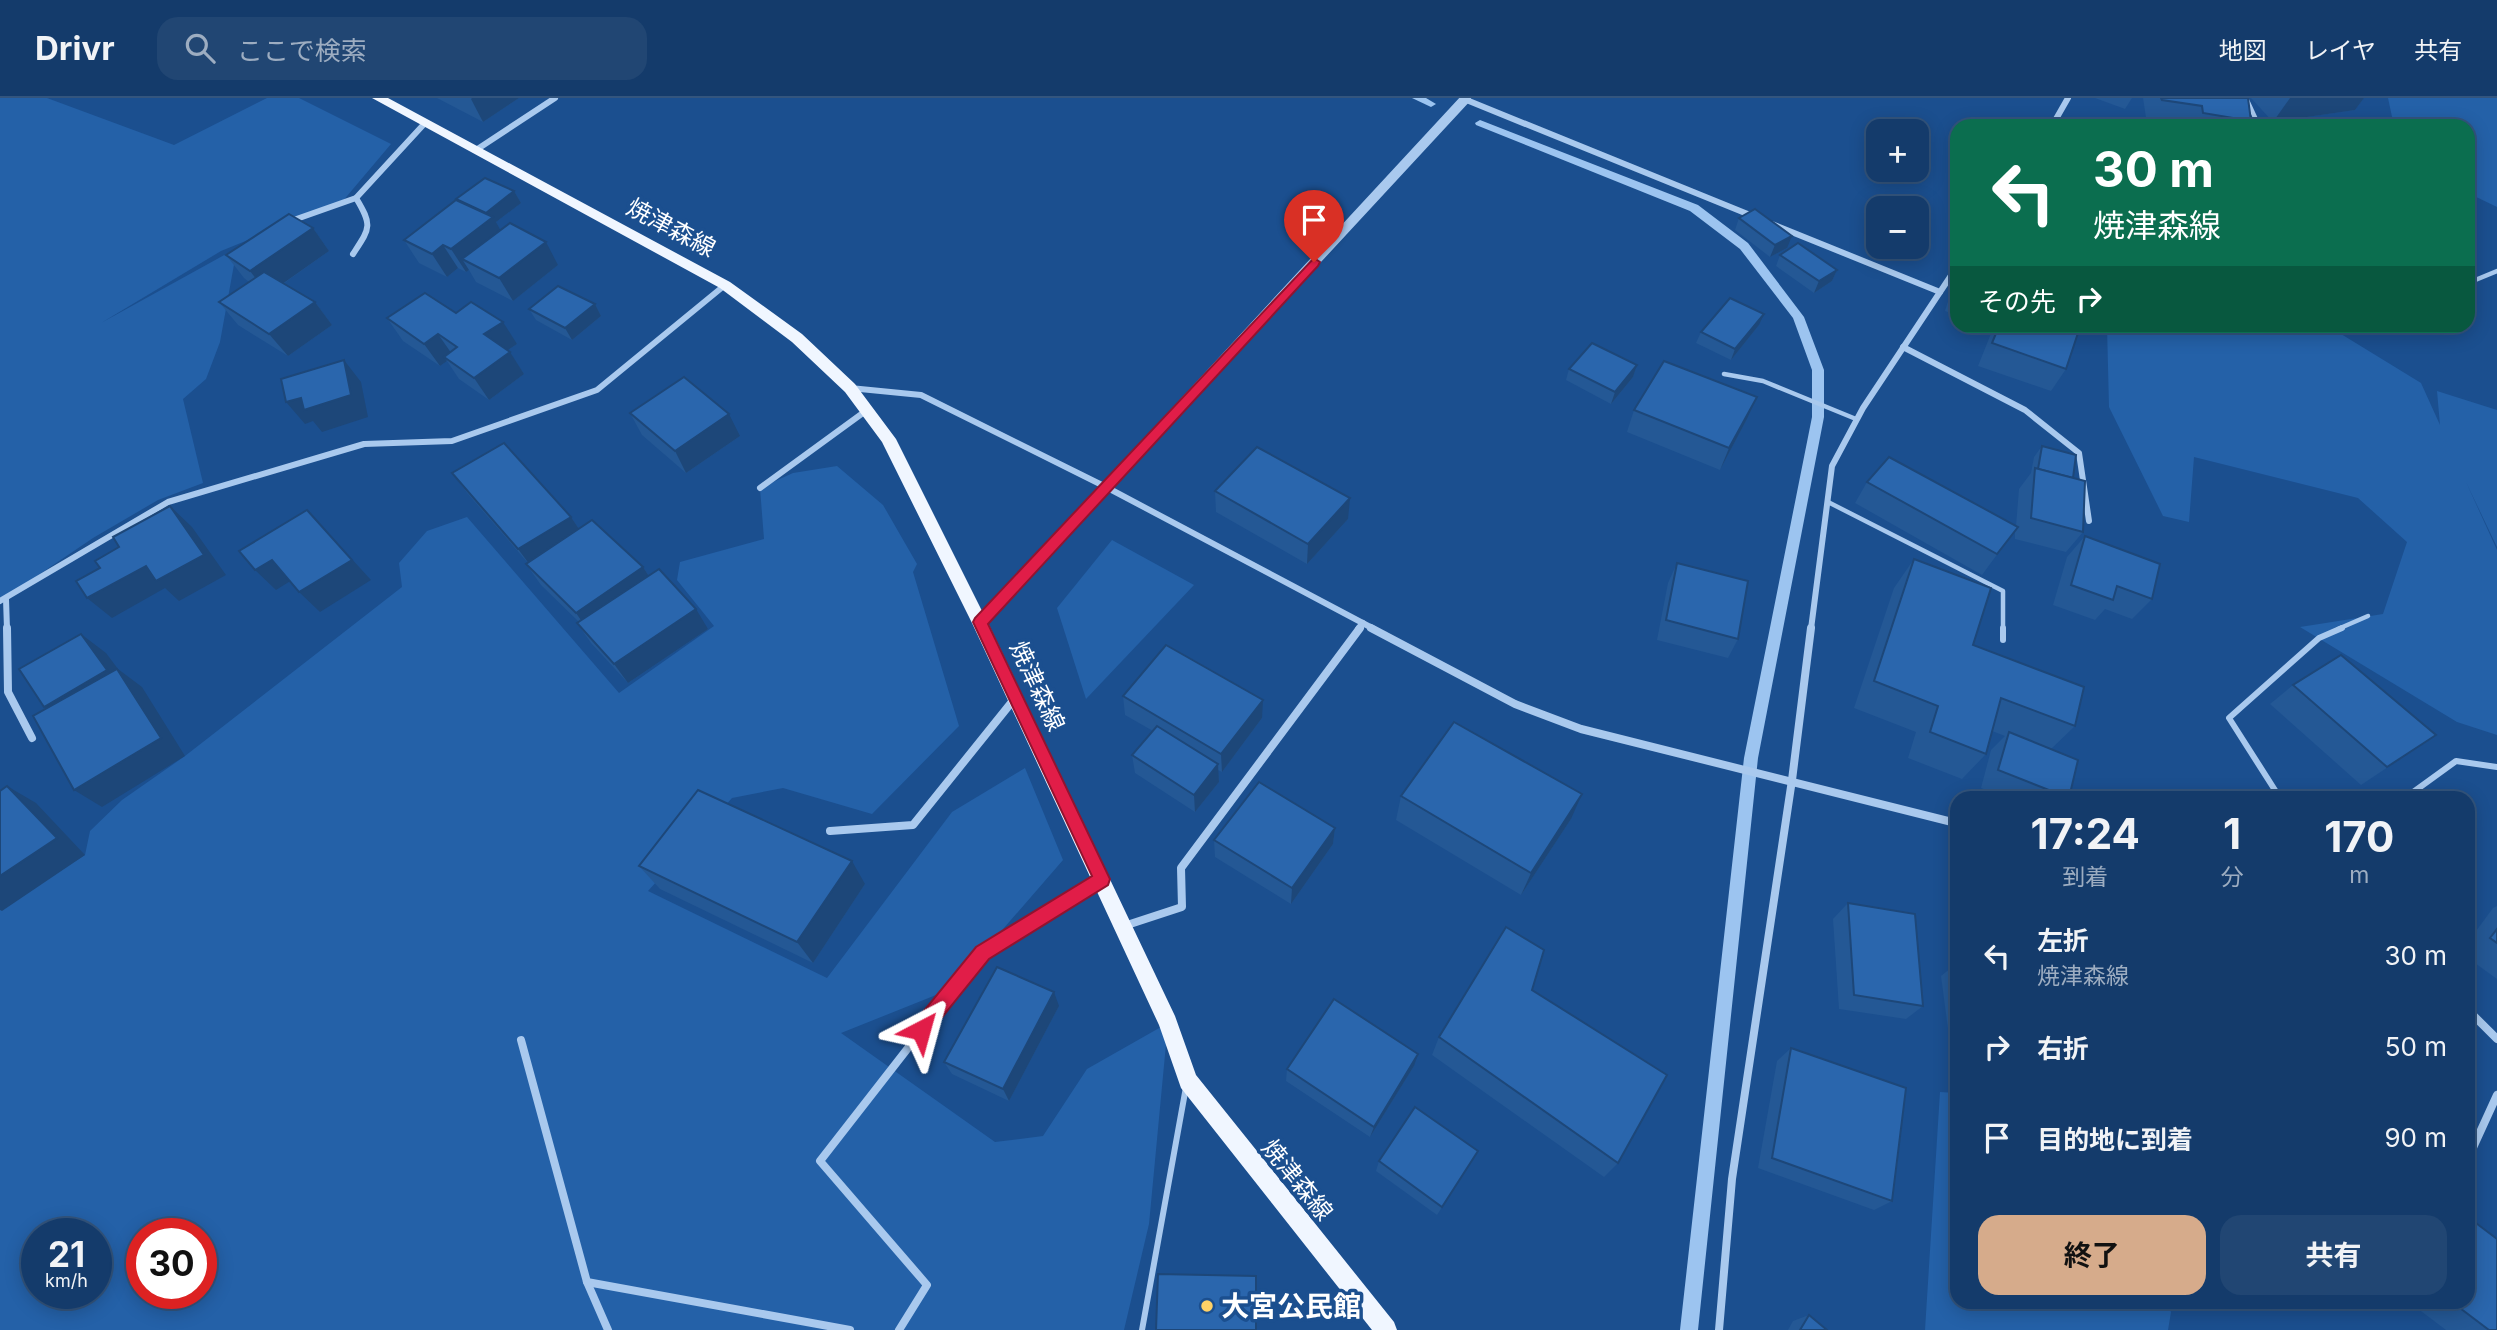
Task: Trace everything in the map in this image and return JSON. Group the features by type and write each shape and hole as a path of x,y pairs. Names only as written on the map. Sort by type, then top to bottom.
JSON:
{"main road":[{"name":"焼津森線","path":"378,98 725,285 797,338 850,388 888,439 980,622 1168,1023 1188,1081 1386,1330"}],"street":[{"path":"477,150 555,98"},
{"path":"980,622 1464,98 1940,292"},
{"path":"2056,119 2068,98"},
{"path":"283,225 313,211 356,198 425,123"},
{"path":"353,254 369,229 368,217 356,198"},
{"path":"1719,1330 1732,1179 1792,780 1832,466 1856,419 1950,277"},
{"path":"33,738 8,692 3,600 168,502 365,444 452,441 597,390 725,285"},
{"path":"1903,347 2025,410 2080,453 2089,521"},
{"path":"850,388 920,395 1106,487 1526,708 1581,729 1950,821"},
{"path":"760,488 867,410"},
{"path":"1123,926 1182,907 1181,868 1363,623"},
{"path":"830,831 914,825 1016,698"},
{"path":"899,1330 927,1285 820,1161 982,953 1102,879"},
{"path":"2475,1017 2497,1039"},
{"path":"521,1040 587,1282 608,1330"},
{"path":"2475,1143 2497,1096"},
{"path":"587,1282 850,1330"}],"lane":[{"path":"2246,98 2256,119"},
{"path":"2475,280 2497,271"},
{"path":"1724,374 1763,381 1856,419"},
{"path":"1828,502 2003,592 2003,640"},
{"path":"2276,791 2229,718 2319,638 2368,616"},
{"path":"2414,791 2456,761 2497,767"},
{"path":"1142,1330 1188,1081"}],"shaded area":[{"path":"0,98 47,98 174,145 267,98 299,98 391,144 342,202 221,251 101,323 237,248 220,342 206,379 183,399 203,483 158,500 93,538 0,601"},
{"path":"2388,98 2497,98 2497,207 2475,196 2475,119 2392,119"},
{"path":"2107,333 2339,333 2421,383 2440,425 2437,391 2497,410 2497,547 2466,482 2497,550 2497,735 2457,722 2300,627 2383,614 2407,542 2358,498 2194,457 2189,522 2163,516 2109,407"},
{"path":"837,466 883,505 917,564 913,572 959,726 872,814 783,788 732,798 648,891 827,978 952,812 1025,768 1063,860 951,989 841,1033 995,1142 1043,1136 1087,1069 1168,1023 1149,1224 1124,1330 0,1330 0,909 85,855 90,831 122,800 185,756 402,587 399,563 427,531 467,517 619,693 714,626 677,580 680,562 764,539 760,488 793,473"},
{"path":"1112,540 1194,585 1086,699 1057,608"},
{"path":"1940,1092 1950,1093 1950,1309 2170,1309 2171,1312 2168,1330 1925,1330"}],"building":[{"path":"2161,98 2248,98 2251,119 2203,113 2202,106"},
{"path":"485,178 514,191 486,213 456,199"},
{"path":"456,200 493,217 451,249 443,245 432,254 404,240"},
{"path":"1755,209 1792,236 1775,245 1739,218"},
{"path":"289,214 313,228 250,271 226,255"},
{"path":"510,223 546,242 499,278 462,259"},
{"path":"1798,243 1837,270 1819,281 1780,255"},
{"path":"264,272 315,302 269,334 219,302"},
{"path":"558,286 595,304 565,328 529,309"},
{"path":"425,293 456,313 471,302 503,322 484,334 510,352 474,378 444,357 457,347 438,334 424,344 387,318"},
{"path":"1730,298 1764,314 1735,349 1701,332"},
{"path":"1996,333 2078,333 2066,369 1992,343"},
{"path":"1592,343 1637,365 1615,392 1569,369"},
{"path":"344,360 351,395 304,410 301,398 286,402 281,379"},
{"path":"1664,361 1757,397 1729,448 1634,410"},
{"path":"684,377 729,414 675,451 630,413"},
{"path":"504,443 571,517 518,549 452,473"},
{"path":"2042,446 2076,455 2073,478 2038,469"},
{"path":"1257,447 1350,498 1308,544 1215,491"},
{"path":"1889,457 2018,527 1997,554 1867,482"},
{"path":"2035,468 2085,481 2083,532 2031,518"},
{"path":"170,506 204,555 156,581 146,566 87,598 76,581 100,568 95,561 119,547 113,537"},
{"path":"307,510 352,560 299,592 272,560 255,570 239,551"},
{"path":"592,520 643,567 576,613 526,564"},
{"path":"2085,536 2160,564 2152,599 2117,586 2113,600 2071,585"},
{"path":"1914,559 1991,588 1973,645 2084,687 2075,726 2001,698 1986,754 1930,732 1938,706 1874,681"},
{"path":"1677,563 1748,581 1738,639 1666,620"},
{"path":"659,569 696,609 614,664 577,623"},
{"path":"81,634 107,670 44,707 19,669"},
{"path":"1166,645 1263,700 1221,754 1123,696"},
{"path":"2341,655 2436,735 2387,767 2293,685"},
{"path":"117,669 161,738 74,790 33,716"},
{"path":"1454,722 1582,794 1531,873 1401,796"},
{"path":"1157,726 1218,764 1194,795 1132,755"},
{"path":"2009,732 2078,760 2071,791 2051,791 1998,770"},
{"path":"1259,782 1335,828 1292,888 1214,840"},
{"path":"7,786 57,838 0,876 0,791"},
{"path":"698,790 852,861 797,942 639,866"},
{"path":"1848,903 1915,914 1923,1006 1854,995"},
{"path":"1506,927 1544,950 1532,990 1667,1075 1618,1163 1439,1037"},
{"path":"2497,929 2497,943 2490,938"},
{"path":"997,967 1054,992 1003,1089 944,1062"},
{"path":"1334,999 1418,1054 1374,1127 1287,1069"},
{"path":"1791,1048 1906,1088 1892,1201 1772,1158"},
{"path":"1415,1107 1478,1151 1442,1207 1379,1161"},
{"path":"2475,1222 2497,1239 2497,1330 2489,1330 2461,1309 2475,1309"},
{"name":"大宮公民館","path":"1158,1274 1256,1276 1256,1330 1156,1330"},
{"path":"1809,1315 1827,1330 1800,1330"}],"waterway":[{"path":"1417,98 1431,104"},
{"path":"1480,123 1694,208 1744,246 1798,317 1818,370 1818,417 1751,758 1689,1330"}],"place":[{"name":"大宮公民館","path":"1207,1306"}],"route":[{"path":"921,1030 982,953 1102,879 980,622 1314,262"}]}
